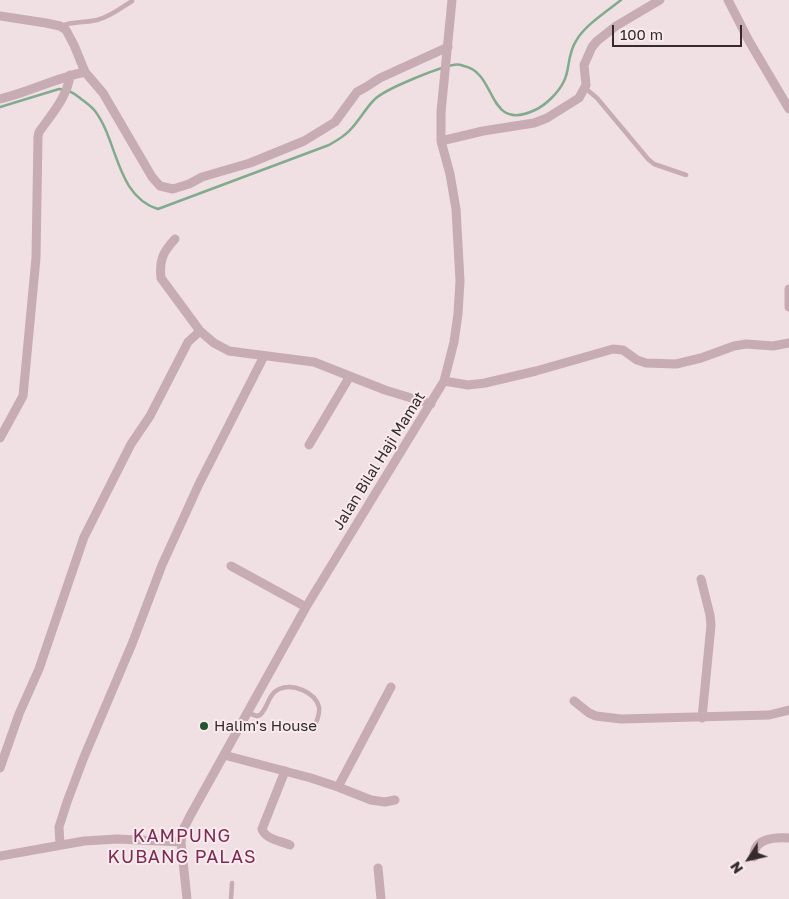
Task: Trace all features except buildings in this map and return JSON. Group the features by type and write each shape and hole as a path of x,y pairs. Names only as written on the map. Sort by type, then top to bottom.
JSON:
{"street":[{"name":"Jalan Bilal Haji Mamat","path":"187,899 181,842 183,830 306,607 444,381 454,342 460,281 456,209 450,174 441,141 441,112 448,58 452,0"},
{"path":"441,141 483,131 534,124 579,98 585,88 584,65 588,54 597,41 616,26 660,0"},
{"path":"728,0 749,41 789,109"},
{"path":"0,16 60,26 68,33 85,72 103,92 157,184 164,188 173,189 202,177 250,163 304,141 335,122 357,92 380,78 448,47"},
{"path":"0,98 70,79 85,72"},
{"path":"0,438 23,396 36,258 38,137 39,132 62,99 70,79"},
{"path":"175,239 164,252 160,268 161,278 200,330 214,343 230,351 314,362 385,390 431,404"},
{"path":"789,289 789,307"},
{"path":"0,768 19,714 39,668 84,537 131,444 162,394 188,342 200,330"},
{"path":"444,381 468,385 485,383 536,372 613,348 623,350 637,360 646,363 676,364 701,358 734,346 746,344 774,346 789,343"},
{"path":"60,845 59,827 67,802 132,644 162,565 199,484 264,356"},
{"path":"309,445 350,376"},
{"path":"231,566 306,607"},
{"path":"701,579 711,625 702,718"},
{"path":"338,787 391,687"},
{"path":"574,701 596,716 622,719 702,718 769,714 789,710"},
{"path":"224,755 338,787 371,800 385,802 395,800"},
{"path":"285,771 262,832 267,836 290,844"},
{"path":"754,857 755,847 760,842 789,838"},
{"path":"0,856 84,841 117,839 181,842"},
{"path":"378,868 381,899"}],"lane":[{"path":"60,26 71,22 86,22 103,18 132,1"},
{"path":"585,88 597,98 648,159 654,164 686,175"},
{"path":"247,713 260,715 274,692 279,689 291,688 309,694 317,703 319,710 314,727"},
{"path":"231,899 232,883"}],"waterway":[{"path":"0,107 59,89 75,94 93,109 103,123 119,166 134,192 144,202 158,209 329,145 348,132 380,95 424,74 446,67 459,65 475,71 483,79 500,108 508,114 519,115 535,110 548,102 562,85 566,77 573,46 580,35 596,19 621,0"}],"place":[{"name":"Halim's House","path":"204,726"}],"district":[{"name":"KAMPUNG KUBANG PALAS","path":"182,846"}]}
